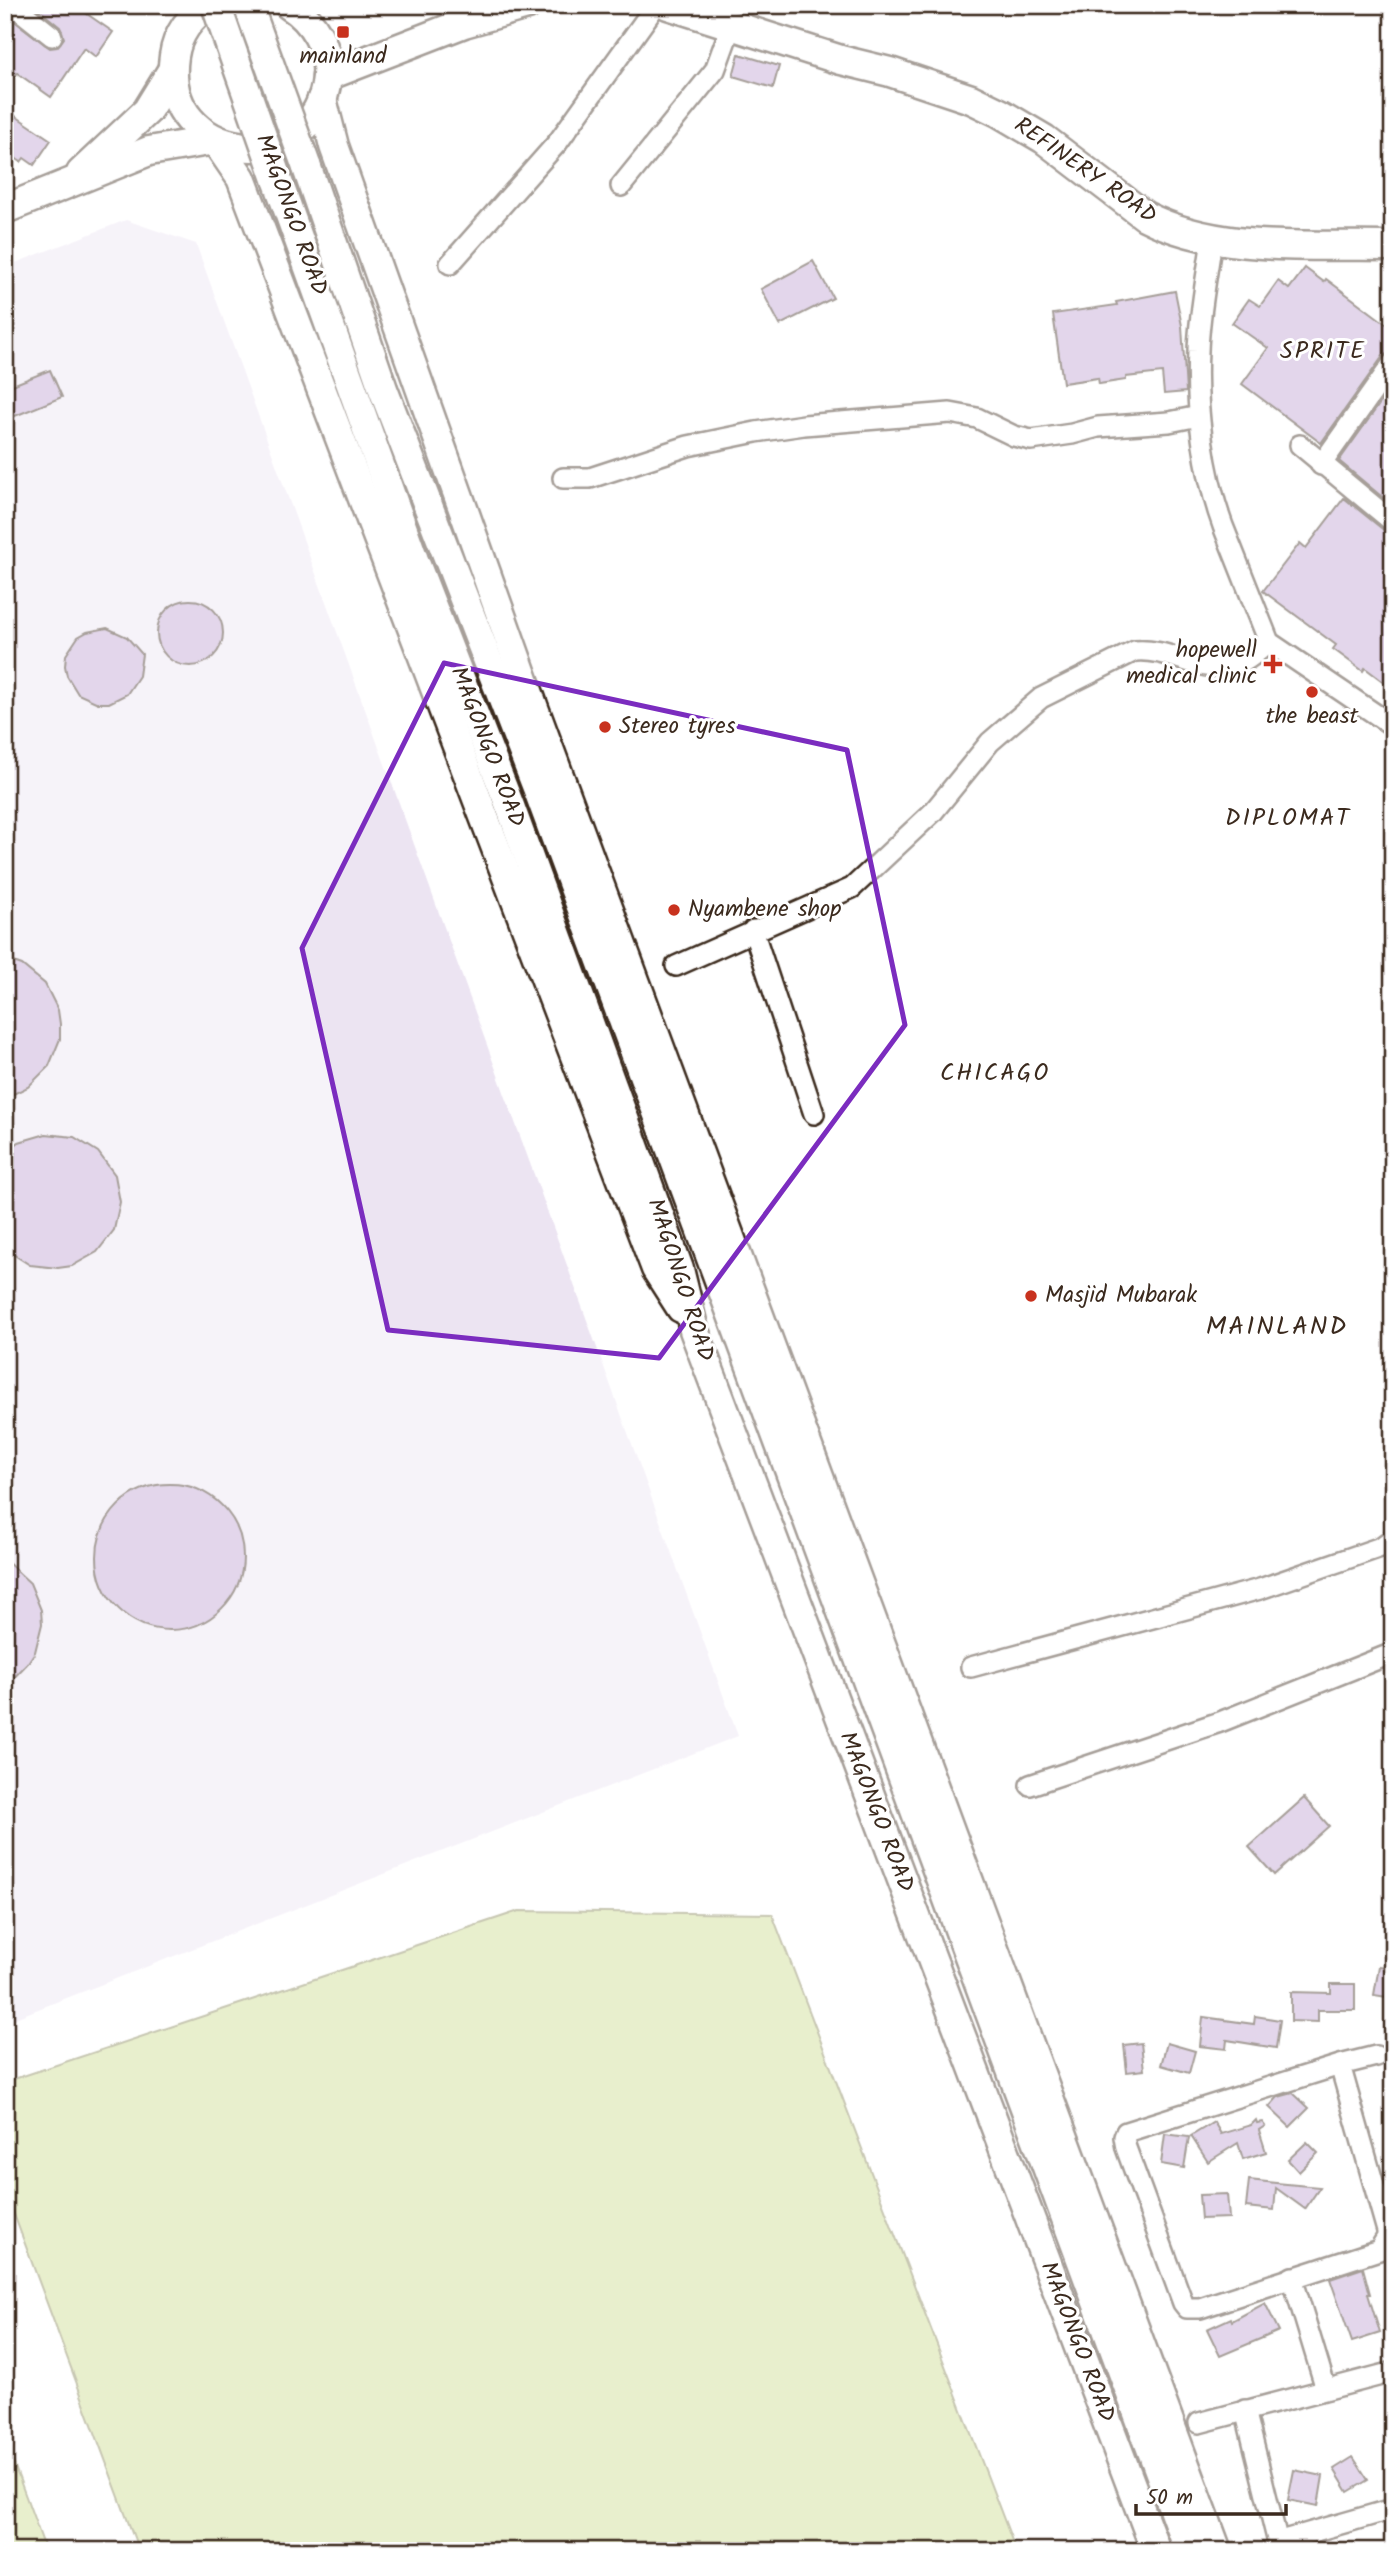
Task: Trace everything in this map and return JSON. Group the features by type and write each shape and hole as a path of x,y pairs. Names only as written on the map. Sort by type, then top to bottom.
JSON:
{"main road":[{"path":"209,5 185,15 175,47 172,72 174,89 189,119 201,131 215,140 235,147 257,148 278,144 296,133 312,118 325,87 461,14 527,5"},
{"name":"MAGONGO ROAD","path":"216,5 414,559 510,806 679,1269 694,1330 1156,2551"},
{"name":"MAGONGO ROAD","path":"248,5 383,389 539,793 1189,2551"},
{"path":"289,5 300,12 316,30 325,52 325,87 334,146 534,708 1217,2551"},
{"name":"REFINERY ROAD","path":"668,5 734,15 841,60 890,72 971,99 1044,139 1145,216 1164,226 1212,239 1240,243 1393,246"},
{"path":"69,184 147,111 172,72"},
{"path":"5,209 149,151 215,140"},
{"path":"215,140 241,178 656,1269 694,1330"}],"street":[{"path":"13,5 52,36"},
{"path":"450,264 558,142 656,5"},
{"path":"621,186 715,70 734,15"},
{"path":"1212,239 1198,351 1199,416 1216,508 1269,642 1393,726"},
{"path":"1321,465 1393,363"},
{"path":"563,478 590,478 688,446 804,425 950,413 977,418 1014,436 1031,440 1098,427 1169,422 1199,416"},
{"path":"1300,445 1393,522"},
{"path":"676,966 852,888 933,812 990,742 1041,698 1135,651 1152,650 1203,666 1221,668 1245,661 1269,642"},
{"path":"753,930 814,1114"},
{"path":"971,1667 1259,1588 1381,1547 1393,1538"},
{"path":"1030,1785 1220,1722 1393,1653"},
{"path":"1340,2065 1387,2237 1379,2250 1200,2308 1187,2308 1124,2137 1126,2132 1340,2065 1376,2056"},
{"path":"1292,2277 1326,2389"},
{"path":"1199,2423 1393,2372"},
{"path":"1245,2410 1278,2547 1393,2509"}],"highlighted area":[{"path":"444,663 847,750 905,1025 659,1358 388,1330 302,948"}],"shaded area":[{"path":"126,220 196,244 738,1736 5,2022 5,267"}],"green space":[{"path":"519,1911 772,1914 1016,2551 139,2551 5,2190 5,2082"},
{"path":"5,2440 46,2551 5,2551"}],"building":[{"path":"33,5 74,5 113,32 96,57 84,48 51,97 17,73 5,90 5,14 50,48 57,47 64,38 60,27"},
{"path":"739,54 779,66 773,88 733,76"},
{"path":"5,109 51,140 34,165 24,158 21,162 5,151"},
{"path":"813,261 833,298 780,325 761,289"},
{"path":"1305,268 1324,282 1326,279 1393,329 1393,351 1383,356 1321,443 1242,384 1268,348 1232,323 1249,299 1260,306 1278,281 1289,289"},
{"path":"1175,291 1182,326 1186,392 1164,394 1162,373 1126,377 1126,380 1099,384 1098,378 1063,383 1053,314 1117,305 1116,302"},
{"path":"50,370 62,397 5,420 5,388"},
{"path":"1393,385 1393,506 1339,461"},
{"path":"1344,498 1385,531 1393,534 1393,689 1333,649 1336,645 1263,591 1300,543 1306,548"},
{"path":"190,600 203,602 218,615 223,633 221,646 208,661 190,666 177,664 162,651 157,633 159,620 172,605"},
{"path":"107,628 127,637 142,654 139,676 127,694 109,703 98,703 78,694 67,676 66,655 78,637 87,632"},
{"path":"5,959 22,965 45,984 58,1010 60,1039 49,1066 28,1087 5,1098"},
{"path":"46,1134 74,1137 98,1152 115,1175 120,1202 114,1230 97,1252 72,1266 58,1268 30,1265 5,1249 5,1153 19,1142"},
{"path":"170,1484 198,1490 221,1506 237,1529 243,1557 237,1585 221,1608 198,1624 170,1630 142,1624 119,1608 103,1585 97,1557 103,1529 119,1506 142,1490"},
{"path":"5,1560 30,1583 41,1610 42,1624 35,1652 5,1687"},
{"path":"1304,1798 1329,1826 1274,1875 1249,1847"},
{"path":"1379,1966 1393,1968 1393,1998 1374,1995"},
{"path":"1331,1984 1355,1984 1355,2010 1318,2010 1318,2022 1291,2021 1291,1992 1331,1993"},
{"path":"1255,2016 1280,2020 1276,2048 1227,2040 1226,2049 1200,2046 1203,2017 1254,2024"},
{"path":"1141,2043 1144,2070 1127,2072 1124,2045"},
{"path":"1167,2043 1195,2051 1189,2073 1161,2065"},
{"path":"1293,2093 1309,2108 1290,2127 1269,2107 1278,2097"},
{"path":"1256,2120 1265,2126 1259,2130 1266,2152 1243,2159 1238,2143 1208,2162 1191,2136 1214,2122 1221,2134 1251,2125"},
{"path":"1165,2134 1189,2137 1184,2168 1161,2164"},
{"path":"1307,2142 1318,2153 1299,2172 1288,2160"},
{"path":"1249,2180 1320,2187 1305,2209 1276,2188 1274,2210 1246,2207"},
{"path":"1227,2194 1229,2218 1201,2219 1199,2195"},
{"path":"1363,2268 1380,2333 1352,2342 1330,2279"},
{"path":"1265,2303 1279,2331 1220,2356 1207,2329 1231,2318 1232,2321"},
{"path":"1353,2457 1368,2480 1348,2492 1334,2469"},
{"path":"1294,2470 1323,2476 1318,2506 1288,2500"}],"place":[{"name":"mainland","path":"343,32"},
{"name":"hopewell medical clinic","path":"1273,664"},
{"name":"the beast","path":"1312,692"},
{"name":"Stereo tyres","path":"605,727"},
{"name":"Nyambene shop","path":"674,910"},
{"name":"Masjid Mubarak","path":"1031,1296"}],"district":[{"name":"SPRITE","path":"1323,351"},
{"name":"DIPLOMAT","path":"1288,818"},
{"name":"CHICAGO","path":"995,1073"},
{"name":"MAINLAND","path":"1277,1327"}]}
